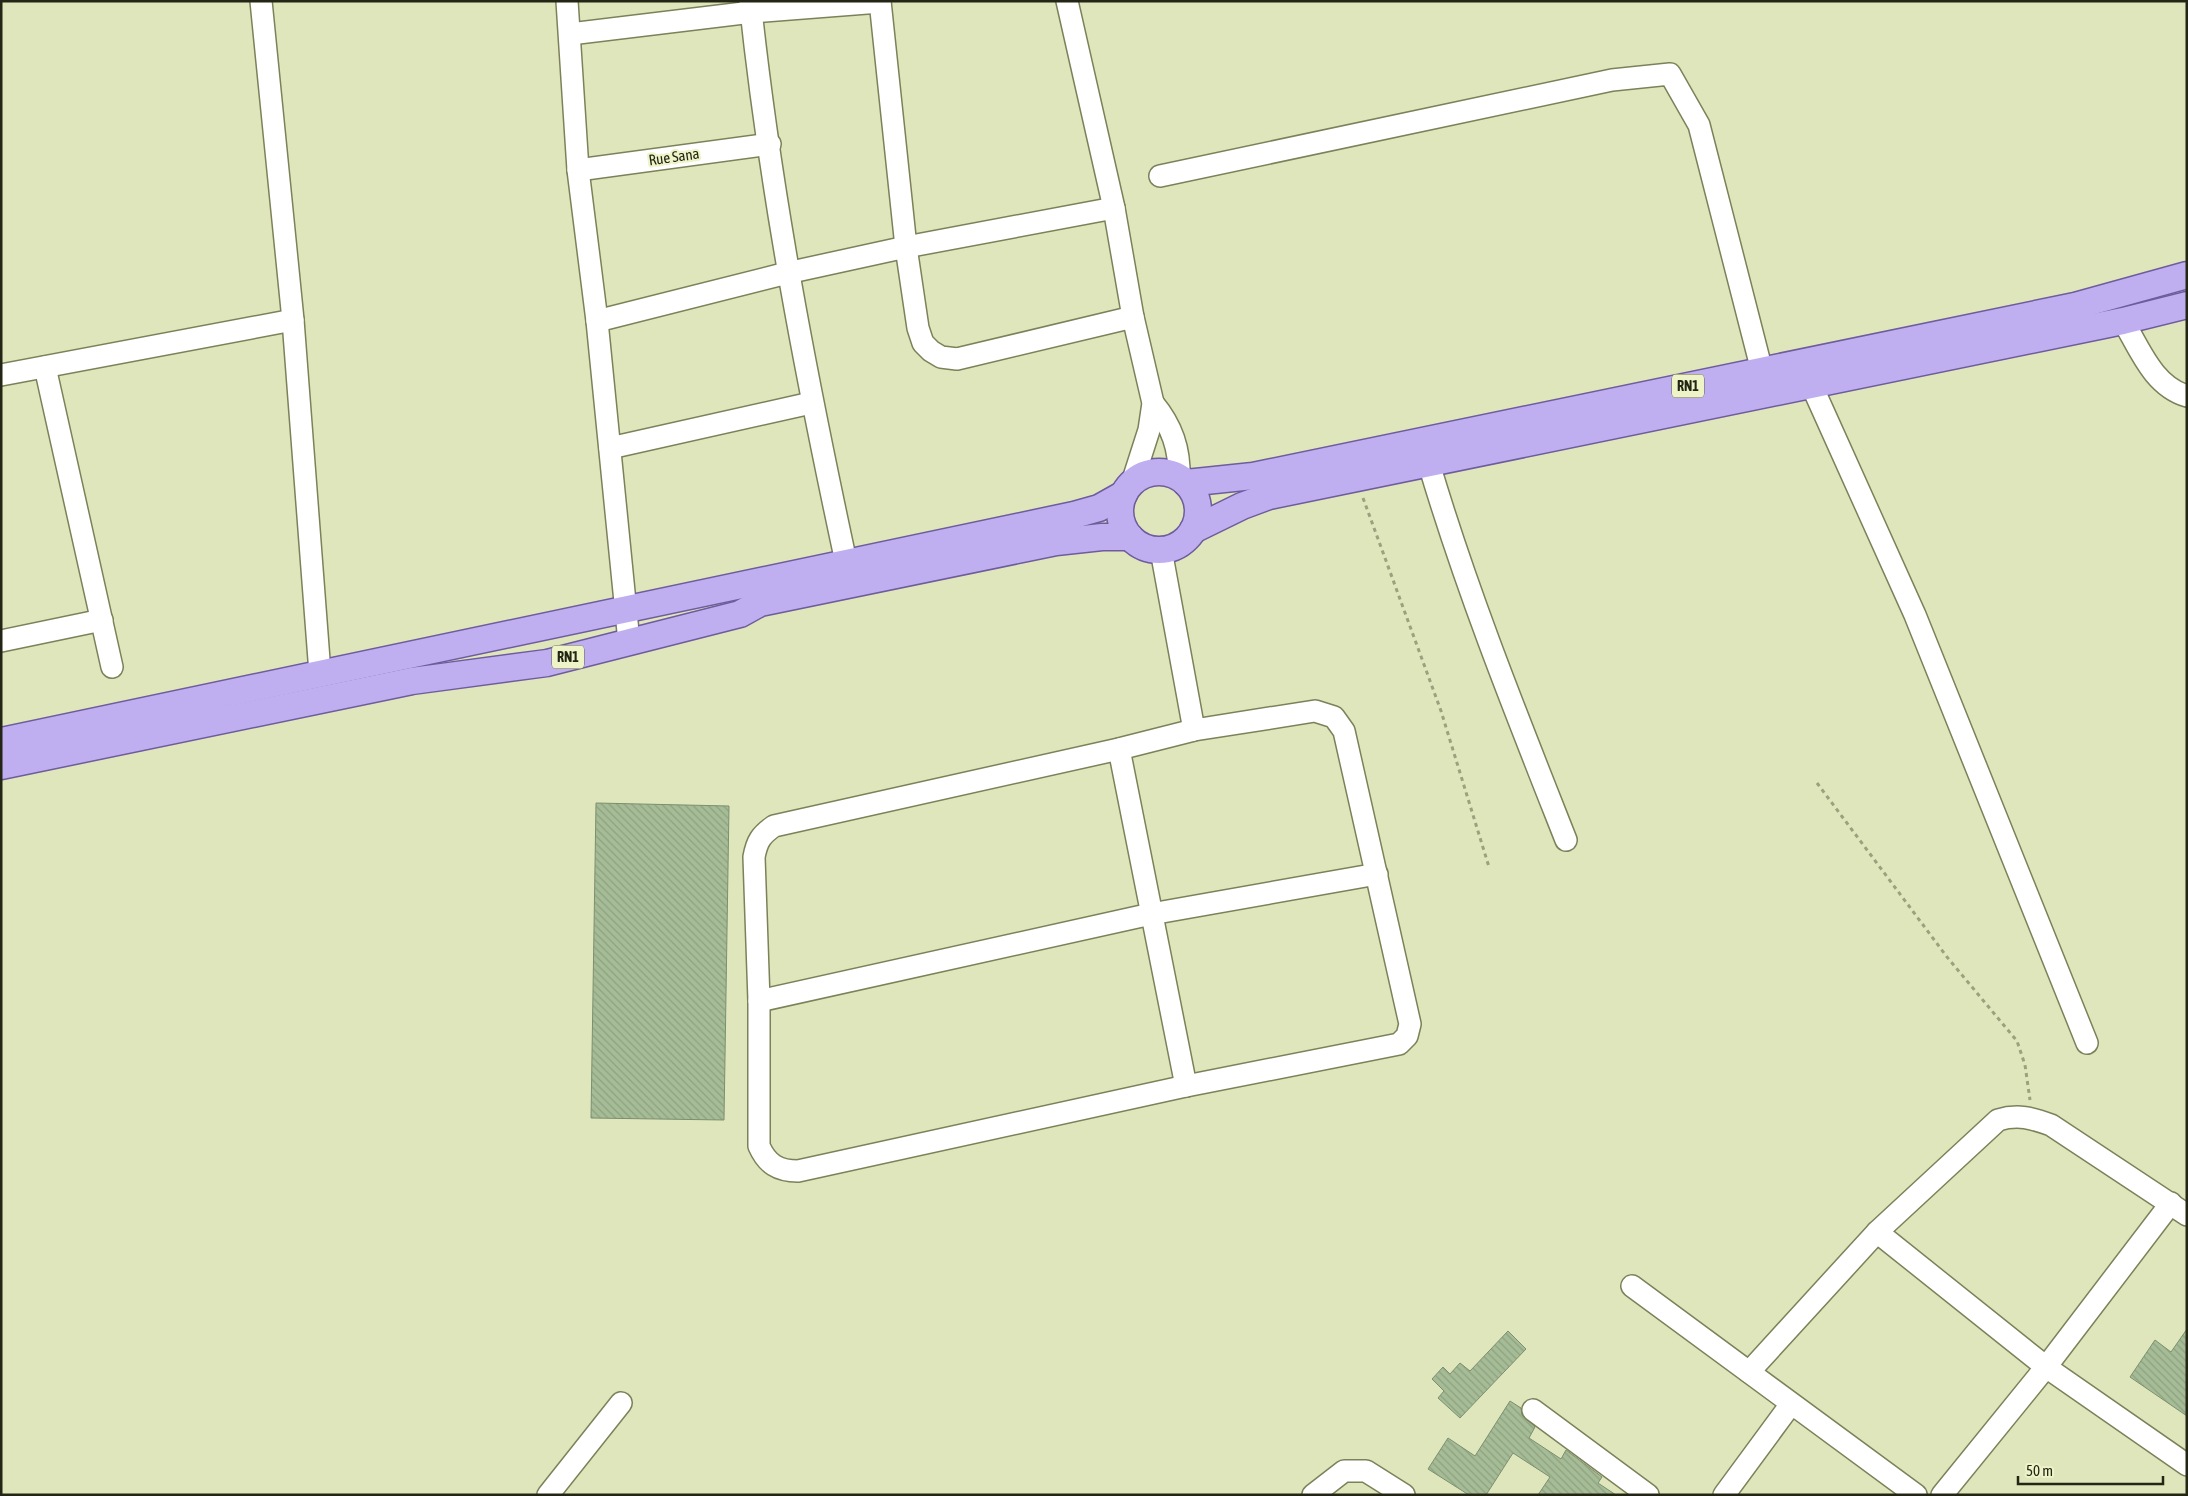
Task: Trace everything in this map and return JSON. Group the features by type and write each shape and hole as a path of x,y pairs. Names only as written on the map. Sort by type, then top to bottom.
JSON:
{"main road":[{"name":"RN1","path":"1,741 1086,512 1128,488 1139,477 1155,472 1172,474 1183,481 1253,476 2075,306 2187,275"},
{"name":"RN1","path":"1,766 412,681 447,675 532,666 735,616 756,604 1056,542 1102,536 1130,537 1144,548 1161,550 1180,544 1193,530 1242,506 1269,496 2122,321 2187,305"},
{"path":"1183,481 1195,497 1198,506 1198,514 1193,530"},
{"path":"1128,488 1121,503 1121,521 1130,537"}],"street":[{"path":"261,1 293,320 320,673"},
{"path":"567,1 578,170 597,322 629,642"},
{"path":"570,34 751,6 880,1 906,247 918,328 923,343 941,357 956,359 1133,317"},
{"path":"1067,1 1114,208 1133,317 1153,403 1169,425 1178,451 1183,481"},
{"path":"751,6 787,273 811,403 846,562"},
{"path":"1160,176 1612,80 1670,74 1699,125 1762,371"},
{"name":"Rue Sana","path":"578,170 770,144"},
{"path":"597,322 787,273 906,247 1114,208"},
{"path":"1,375 293,320"},
{"path":"2122,321 2158,380 2176,393 2187,396"},
{"path":"45,367 112,667"},
{"path":"1811,384 1915,615 2086,1043"},
{"path":"610,448 811,403"},
{"path":"1128,488 1145,448 1153,403"},
{"path":"1429,464 1442,508 1509,696 1566,840"},
{"path":"1161,550 1194,730"},
{"path":"1,641 102,620"},
{"path":"1315,711 1334,717 1344,731 1410,1024 1404,1041 1392,1046 1186,1086 798,1171 786,1171 765,1160 759,1146 759,1001 754,857 759,838 774,826 1119,749 1194,730 1315,711"},
{"path":"1119,749 1186,1086"},
{"path":"759,1001 1151,914 1377,874"},
{"path":"1749,1372 1877,1232 1998,1120 2013,1116 2032,1118 2051,1126 2179,1209 2046,1367 1942,1495"},
{"path":"1877,1232 2046,1367 2187,1465"},
{"path":"1632,1286 1916,1495"},
{"path":"548,1495 621,1403"},
{"path":"1724,1495 1791,1404"},
{"path":"1533,1410 1648,1495"},
{"path":"1313,1495 1344,1471 1366,1471 1404,1495"}],"path":[{"path":"1356,478 1441,711 1490,867"},
{"path":"1817,783 1947,957 2017,1041 2025,1065 2032,1118"}],"building":[{"path":"596,803 729,806 724,1120 591,1118"},
{"path":"2187,1329 2187,1416 2130,1377 2155,1340 2171,1352"},
{"path":"1508,1331 1526,1349 1460,1418 1438,1398 1444,1391 1432,1379 1443,1367 1450,1374 1460,1363 1470,1371"},
{"path":"1510,1401 1521,1408 1522,1415 1535,1427 1529,1438 1561,1459 1566,1450 1602,1477 1598,1483 1616,1495 1538,1495 1550,1477 1513,1453 1486,1495 1469,1495 1428,1469 1448,1438 1475,1456"}]}
